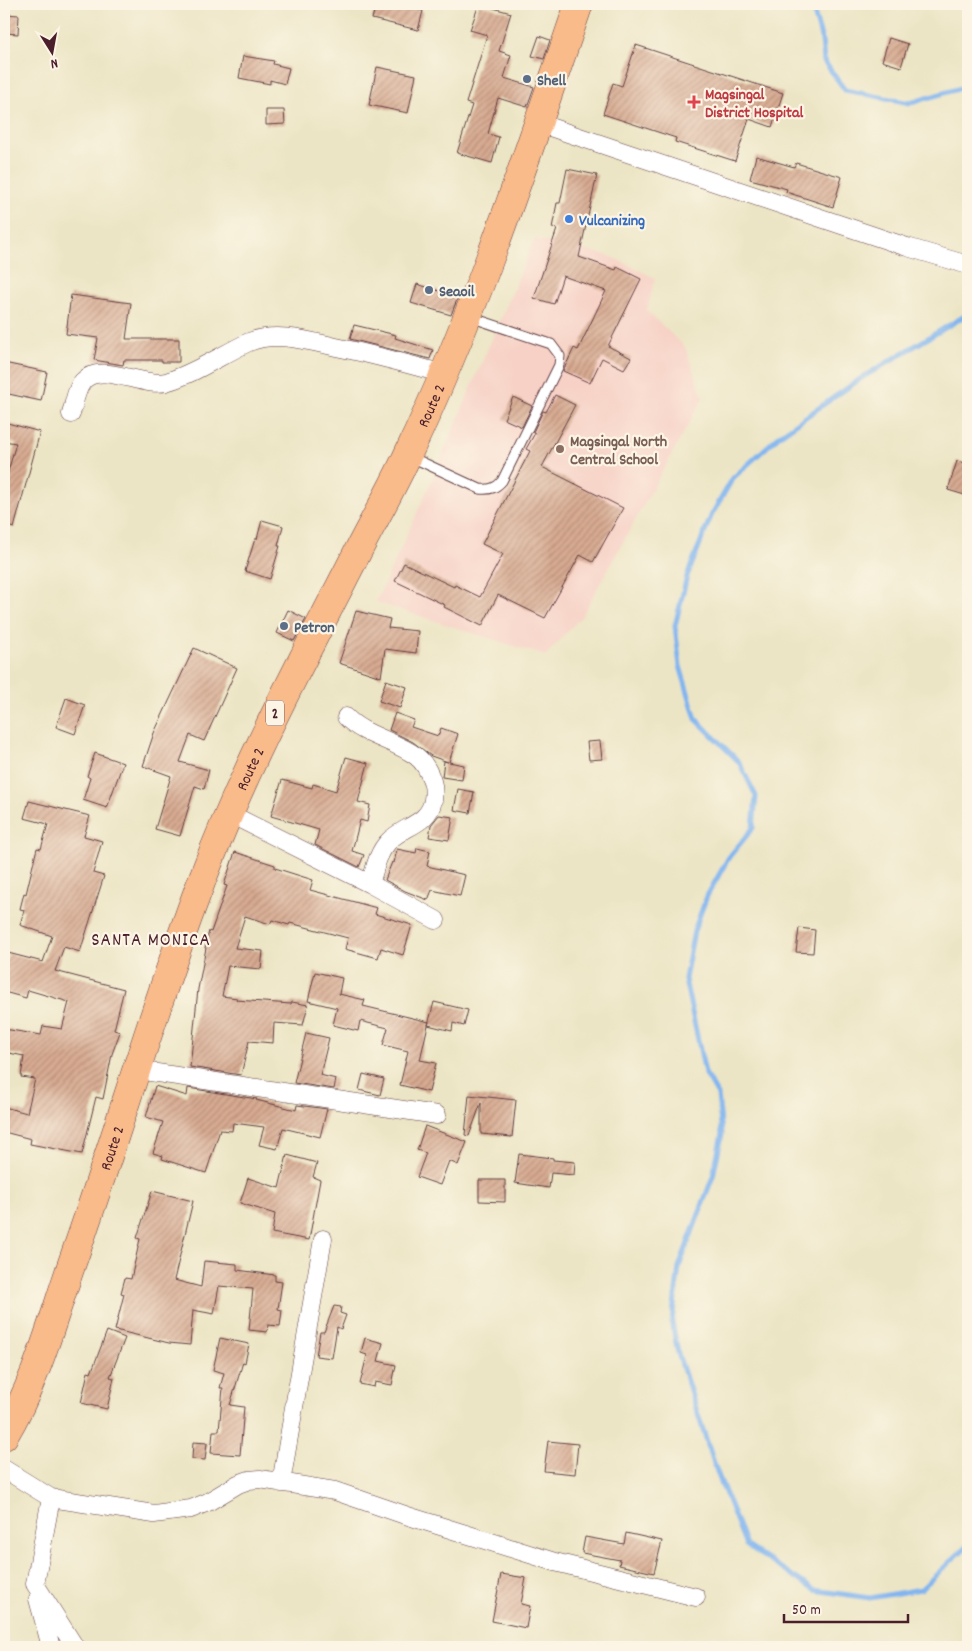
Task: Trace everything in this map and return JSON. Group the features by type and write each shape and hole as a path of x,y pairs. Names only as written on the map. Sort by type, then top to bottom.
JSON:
{"highway":[{"name":"Route 2","path":"7,1425 44,1346 201,881 228,814 270,723 407,456 444,374 468,316 579,4"}],"street":[{"path":"538,123 968,265"},
{"path":"71,414 82,382 90,376 106,374 155,383 164,382 206,366 249,342 272,337 294,338 377,355 444,374"},
{"path":"346,717 359,727 415,756 424,764 434,786 432,808 427,816 390,840 378,857 370,884"},
{"path":"228,814 370,884 436,920"},
{"path":"137,1070 437,1115"},
{"path":"281,1483 323,1239"},
{"path":"4,1470 51,1498 154,1514 191,1509 249,1480 260,1479 335,1491 555,1562 696,1597"},
{"path":"51,1498 35,1584 51,1647"},
{"path":"35,1584 75,1647"}],"lane":[{"path":"407,456 480,489 487,490 498,486 560,365 560,356 551,344 468,316"}],"shaded area":[{"name":"Magsingal North Central School","path":"535,239 610,256 655,278 647,311 685,347 703,398 582,616 545,656 376,602 423,500"}],"building":[{"path":"376,4 395,4 423,11 418,30 372,19"},
{"path":"479,4 511,13 499,51 511,55 504,78 534,87 527,107 498,98 488,134 499,137 492,163 457,153 472,105 466,103 487,35 470,30"},
{"path":"4,14 19,15 18,34 4,33"},
{"path":"539,36 550,40 544,59 532,56"},
{"path":"889,38 908,44 901,67 882,61"},
{"name":"Magsingal District Hospital","path":"636,45 783,93 772,127 749,119 735,161 675,142 676,138 603,114 613,83 622,86"},
{"path":"243,56 274,61 273,64 289,68 285,84 270,80 270,84 239,78"},
{"path":"377,67 416,75 408,113 369,105"},
{"path":"266,110 284,110 285,124 266,125"},
{"path":"756,156 794,167 796,163 842,177 833,207 786,192 787,189 750,179"},
{"path":"567,169 597,175 579,257 616,270 617,267 641,279 608,346 631,358 624,369 602,358 590,383 563,371 574,348 578,350 606,291 563,276 554,304 534,298 557,229 552,228 557,203 560,203"},
{"path":"417,284 458,297 451,315 411,303"},
{"path":"71,295 131,303 126,339 179,339 179,362 124,360 123,365 94,360 98,338 66,334"},
{"path":"354,325 396,335 395,338 433,350 430,359 350,339"},
{"path":"4,363 47,372 41,401 4,393"},
{"path":"555,395 575,405 542,467 623,508 593,562 580,555 545,618 498,595 482,626 444,607 445,605 395,581 404,563 480,597 503,554 482,544 530,451 526,449 535,433 533,432 543,411 546,412"},
{"path":"513,397 532,406 522,427 504,419"},
{"path":"4,422 40,432 14,528 4,525 4,486 16,443 4,441"},
{"path":"957,461 968,464 968,496 948,490"},
{"path":"262,520 283,526 278,546 280,546 270,579 245,571"},
{"path":"288,610 306,619 294,641 277,633"},
{"path":"356,611 390,619 388,628 418,631 416,653 385,649 381,677 339,663"},
{"path":"194,648 237,668 204,741 190,735 180,762 209,770 204,789 195,786 180,836 155,829 171,776 143,766 154,733"},
{"path":"386,680 407,687 400,708 379,701"},
{"path":"66,698 85,705 75,734 56,727"},
{"path":"395,713 414,720 411,727 438,736 441,728 458,734 449,762 464,765 462,780 442,777 444,761 448,762 431,756 413,742 389,730"},
{"path":"600,741 602,759 589,760 587,742"},
{"path":"95,753 123,763 107,808 83,800 90,778 87,776"},
{"path":"346,757 368,763 358,802 370,805 367,822 360,820 352,851 364,855 359,867 315,845 319,830 271,816 282,780 312,788 313,784 336,791"},
{"path":"458,789 474,792 470,813 454,810"},
{"path":"29,801 90,816 84,836 102,841 93,873 104,876 80,952 64,947 55,971 124,989 114,1030 120,1032 112,1054 103,1099 96,1097 82,1154 30,1144 31,1139 4,1132 4,1107 27,1113 35,1079 21,1077 24,1056 4,1052 4,1029 41,1035 43,1026 62,1029 69,1002 28,990 26,998 4,992 4,971 8,953 43,962 52,936 20,925 24,910 20,909 24,893 26,894 37,848 41,849 48,824 24,818"},
{"path":"439,815 453,817 449,840 429,837 431,825"},
{"path":"417,848 430,851 427,866 465,875 460,896 432,890 428,900 405,891 385,880 392,862 394,863 397,849 416,853"},
{"path":"235,852 275,865 275,868 313,880 310,890 377,908 375,914 412,925 403,955 381,948 378,958 345,949 348,938 290,923 289,925 272,920 270,924 245,916 235,948 263,951 261,969 228,966 222,996 237,998 236,1000 291,1004 292,1002 308,1005 303,1025 274,1023 273,1043 249,1041 241,1075 190,1067 198,989 205,948 209,931 211,932 227,886 224,885"},
{"path":"799,928 815,930 813,953 796,952"},
{"path":"315,972 342,978 339,994 365,1000 363,1006 429,1022 434,1002 468,1010 464,1026 453,1023 452,1031 428,1025 420,1060 436,1063 429,1092 400,1085 408,1051 383,1045 388,1028 360,1021 358,1031 333,1025 337,1008 308,1001"},
{"path":"306,1033 329,1038 320,1075 336,1079 334,1089 294,1083"},
{"path":"363,1074 384,1079 380,1095 359,1090"},
{"path":"155,1086 187,1096 188,1088 257,1099 296,1110 297,1105 327,1109 320,1137 283,1128 277,1149 259,1145 264,1127 233,1123 232,1131 220,1130 206,1173 162,1159 163,1156 153,1153 163,1122 146,1117"},
{"path":"469,1095 516,1100 512,1137 481,1134 481,1103 469,1136 465,1135"},
{"path":"425,1126 467,1142 458,1165 449,1161 440,1185 417,1177 426,1153 417,1150"},
{"path":"519,1154 575,1162 574,1175 551,1173 549,1188 515,1183"},
{"path":"287,1155 317,1163 313,1177 320,1180 309,1240 272,1233 275,1214 240,1203 248,1178 279,1188"},
{"path":"479,1180 505,1180 505,1202 479,1201"},
{"path":"152,1191 193,1201 174,1280 201,1287 204,1261 237,1264 237,1270 275,1275 275,1281 282,1282 278,1309 282,1310 280,1326 268,1325 267,1332 249,1330 253,1289 219,1286 214,1314 193,1310 190,1345 169,1343 115,1330 124,1294 121,1293 125,1278 131,1279 140,1239 137,1238"},
{"path":"334,1306 341,1307 340,1313 346,1315 341,1329 337,1327 332,1358 316,1356 320,1332 324,1332"},
{"path":"107,1331 125,1338 110,1377 114,1378 107,1409 81,1403 88,1372 91,1373"},
{"path":"220,1338 249,1344 245,1363 243,1362 230,1405 244,1407 240,1455 211,1453 213,1431 219,1431 223,1388 220,1388 224,1373 213,1370"},
{"path":"365,1338 383,1343 378,1361 396,1365 392,1385 375,1382 374,1387 360,1384 367,1355 361,1353"},
{"path":"548,1441 578,1444 575,1474 544,1471"},
{"path":"193,1442 207,1443 205,1460 192,1459"},
{"path":"626,1533 662,1541 654,1573 619,1565 620,1560 582,1553 585,1537 624,1544"},
{"path":"501,1574 526,1578 521,1604 530,1606 526,1628 492,1621"}],"waterway":[{"path":"799,4 814,13 822,40 824,61 845,90 910,103 968,86"},
{"path":"968,314 863,377 780,435 733,478 712,514 687,576 675,626 680,666 696,719 739,762 756,796 753,828 729,857 707,896 694,931 685,979 705,1073 718,1095 722,1134 713,1176 679,1267 672,1322 678,1353 717,1472 746,1545 814,1590 870,1598 921,1589 968,1545"}],"place":[{"name":"Shell","path":"527,79"},
{"name":"Magsingal District Hospital","path":"694,102"},
{"name":"Vulcanizing","path":"569,219"},
{"name":"Seaoil","path":"429,290"},
{"name":"Magsingal North Central School","path":"560,449"},
{"name":"Petron","path":"284,626"}],"district":[{"name":"SANTA MONICA","path":"151,938"}]}
